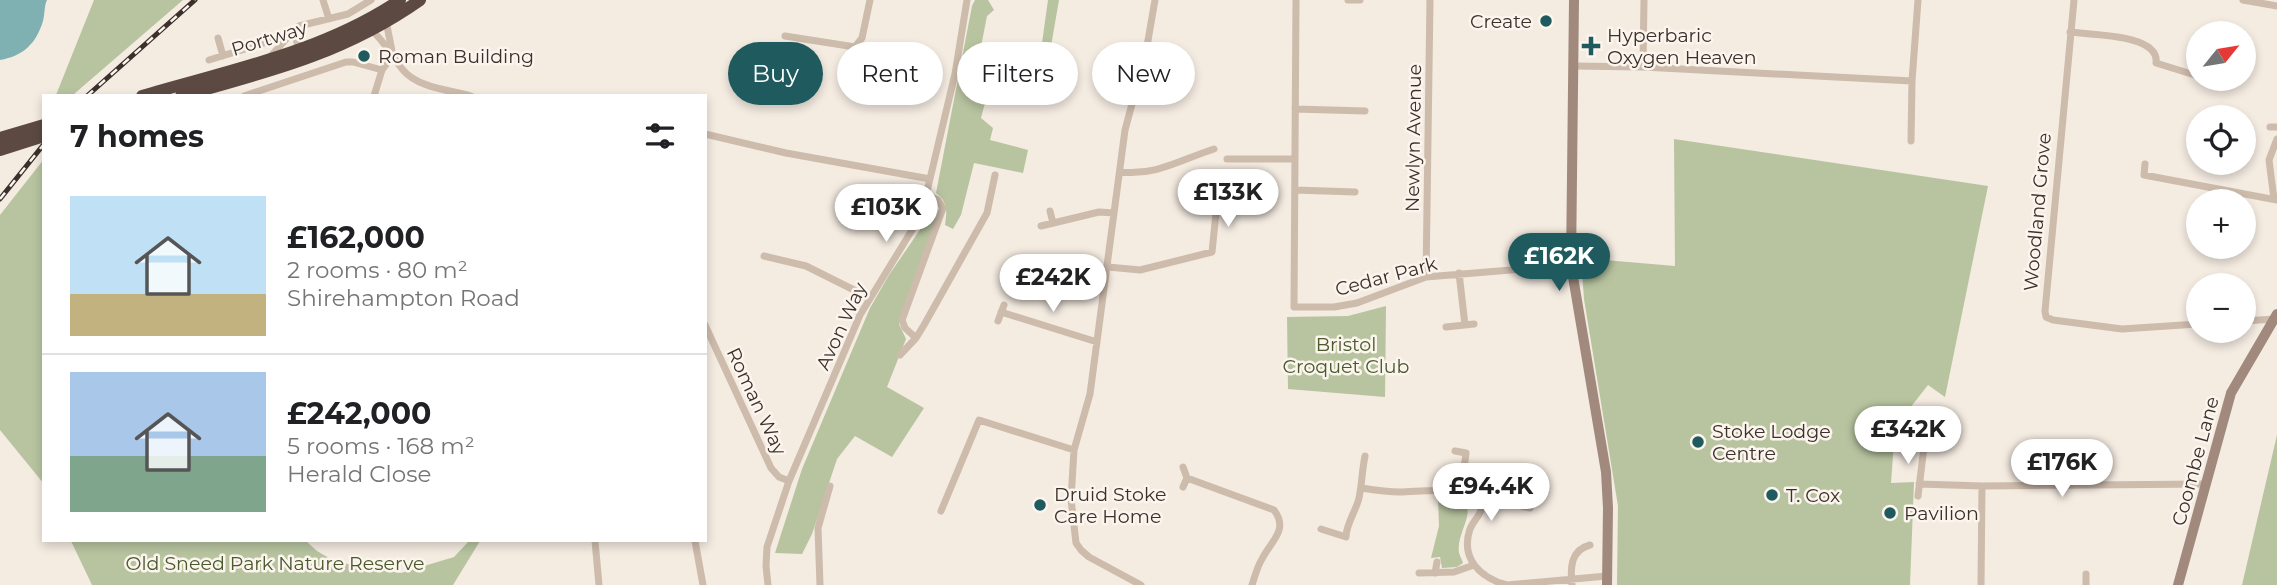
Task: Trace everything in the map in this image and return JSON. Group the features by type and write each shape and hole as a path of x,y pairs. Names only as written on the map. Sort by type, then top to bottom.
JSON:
{"highway":[{"name":"Portway","path":"149,94 299,50 344,33 374,18 400,0"},
{"name":"Portway","path":"188,94 311,58 371,30 420,0"},
{"path":"0,138 42,126"},
{"path":"0,150 42,137"}],"main road":[{"path":"1574,0 1571,265 1606,472 1607,581"},
{"name":"Coombe Lane","path":"2178,585 2231,393 2276,317"}],"street":[{"path":"323,0 329,19"},
{"path":"266,60 299,26 339,17 357,10 371,0"},
{"path":"823,42 855,47 863,38 870,0"},
{"name":"Avon Way","path":"768,585 765,566 767,547 789,481 870,298 912,230 927,195 955,74 967,0"},
{"path":"1141,585 1089,557 1076,543 1071,499 1074,450 1090,394 1125,130 1146,52 1155,0"},
{"path":"1296,0 1294,190 1355,192"},
{"path":"1348,0 1360,0"},
{"name":"Newlyn Avenue","path":"1426,276 1430,0"},
{"path":"1643,67 1644,0"},
{"path":"1911,141 1912,81 1919,0"},
{"name":"Woodland Grove","path":"2074,0 2046,317 2122,329 2186,325"},
{"path":"2243,0 2277,6"},
{"path":"375,94 382,70 393,55 386,21"},
{"path":"371,30 413,79 464,94"},
{"path":"293,32 299,50"},
{"path":"209,60 293,32"},
{"path":"2070,32 2140,41 2154,50 2157,63 2186,68"},
{"path":"790,42 789,37 822,42"},
{"path":"218,38 223,56"},
{"path":"250,94 346,62 382,70"},
{"path":"1574,66 1912,81"},
{"path":"1352,110 1353,101"},
{"path":"1295,109 1365,111"},
{"path":"707,134 786,153 930,179"},
{"path":"2145,164 2144,175 2275,200 2269,160 2277,139"},
{"path":"1120,172 1149,173 1214,149"},
{"path":"1204,152 1208,163"},
{"path":"1227,159 1294,159"},
{"path":"1236,159 1236,170"},
{"path":"900,355 916,338 987,212 995,175"},
{"path":"1342,182 1342,191"},
{"name":"Cedar Park","path":"1294,190 1294,307 1334,307 1357,303 1426,276 1571,265"},
{"path":"916,338 905,328 902,320 943,208 938,200 927,195"},
{"path":"1108,267 1140,270 1212,252 1217,203"},
{"path":"1050,211 1053,223"},
{"path":"1041,226 1100,212 1114,214"},
{"path":"764,256 806,266 870,298"},
{"path":"1198,256 1201,265"},
{"path":"1459,273 1465,325"},
{"path":"998,321 1003,309 1097,342"},
{"path":"2256,320 2276,317"},
{"path":"1446,327 1474,324"},
{"name":"Roman Way","path":"707,329 771,468 779,477 789,481"},
{"path":"941,511 979,420 1074,450"},
{"path":"1918,496 1925,439"},
{"path":"1455,451 1466,453 1461,493"},
{"path":"1321,529 1346,537 1361,488 1365,456"},
{"path":"1183,467 1187,478 1183,487"},
{"path":"1187,478 1274,510 1279,517 1280,533 1261,561 1252,585"},
{"path":"1919,484 2206,484"},
{"path":"820,585 818,528 830,486"},
{"path":"1981,585 1982,486"},
{"path":"1361,488 1396,492 1461,493 1480,504 1497,499 1530,508"},
{"path":"1480,504 1481,512 1470,530 1466,548 1474,565 1493,581 1507,584 1607,581"},
{"path":"595,542 599,585"},
{"path":"695,542 703,585"},
{"path":"1571,582 1573,559 1578,551 1590,545"},
{"path":"1435,572 1437,562"},
{"path":"1419,573 1454,572 1474,565"},
{"path":"2086,574 2086,585"}],"green space":[{"path":"94,0 183,0 74,94 56,94"},
{"path":"975,0 988,0 994,10 987,16 982,42 965,42"},
{"path":"1048,0 1059,0 1052,42 1042,42"},
{"path":"957,84 957,105 984,105 981,118 993,128 990,140 1028,150 1023,173 974,163 961,215 953,229 945,225 946,207 936,193"},
{"path":"1674,139 1988,186 1945,397 1928,385 1895,427 1891,483 1914,482 1910,585 1617,585 1618,506 1584,299 1581,258 1675,266"},
{"path":"42,162 42,482 0,430 0,215"},
{"path":"933,216 938,220 899,324 906,339 887,387 924,408 892,457 855,436 837,459 812,534 802,554 775,553 802,469 870,308 928,218"},
{"name":"Bristol Croquet Club","path":"1386,306 1385,397 1288,389 1287,317 1348,316"},
{"path":"2277,435 2277,585 2242,585"},
{"path":"1438,499 1464,503 1467,509 1459,543 1463,563 1457,567 1442,568 1440,557 1431,558 1439,526"},
{"name":"Old Sneed Park Nature Reserve","path":"71,542 307,542 336,562 401,573 454,557 468,542 479,542 453,585 92,585"}],"water":[{"path":"0,0 47,0 43,21 28,48 0,60"}],"railway":[{"path":"89,94 195,0"},
{"path":"0,199 42,146"}],"place":[{"name":"Create","path":"1546,21"},
{"name":"Hyperbaric Oxygen Heaven","path":"1591,46"},
{"name":"Roman Building","path":"364,56"},
{"name":"Stoke Lodge Centre","path":"1698,442"},
{"name":"T. Cox","path":"1772,495"},
{"name":"Druid Stoke Care Home","path":"1040,505"},
{"name":"Pavilion","path":"1890,513"}]}
